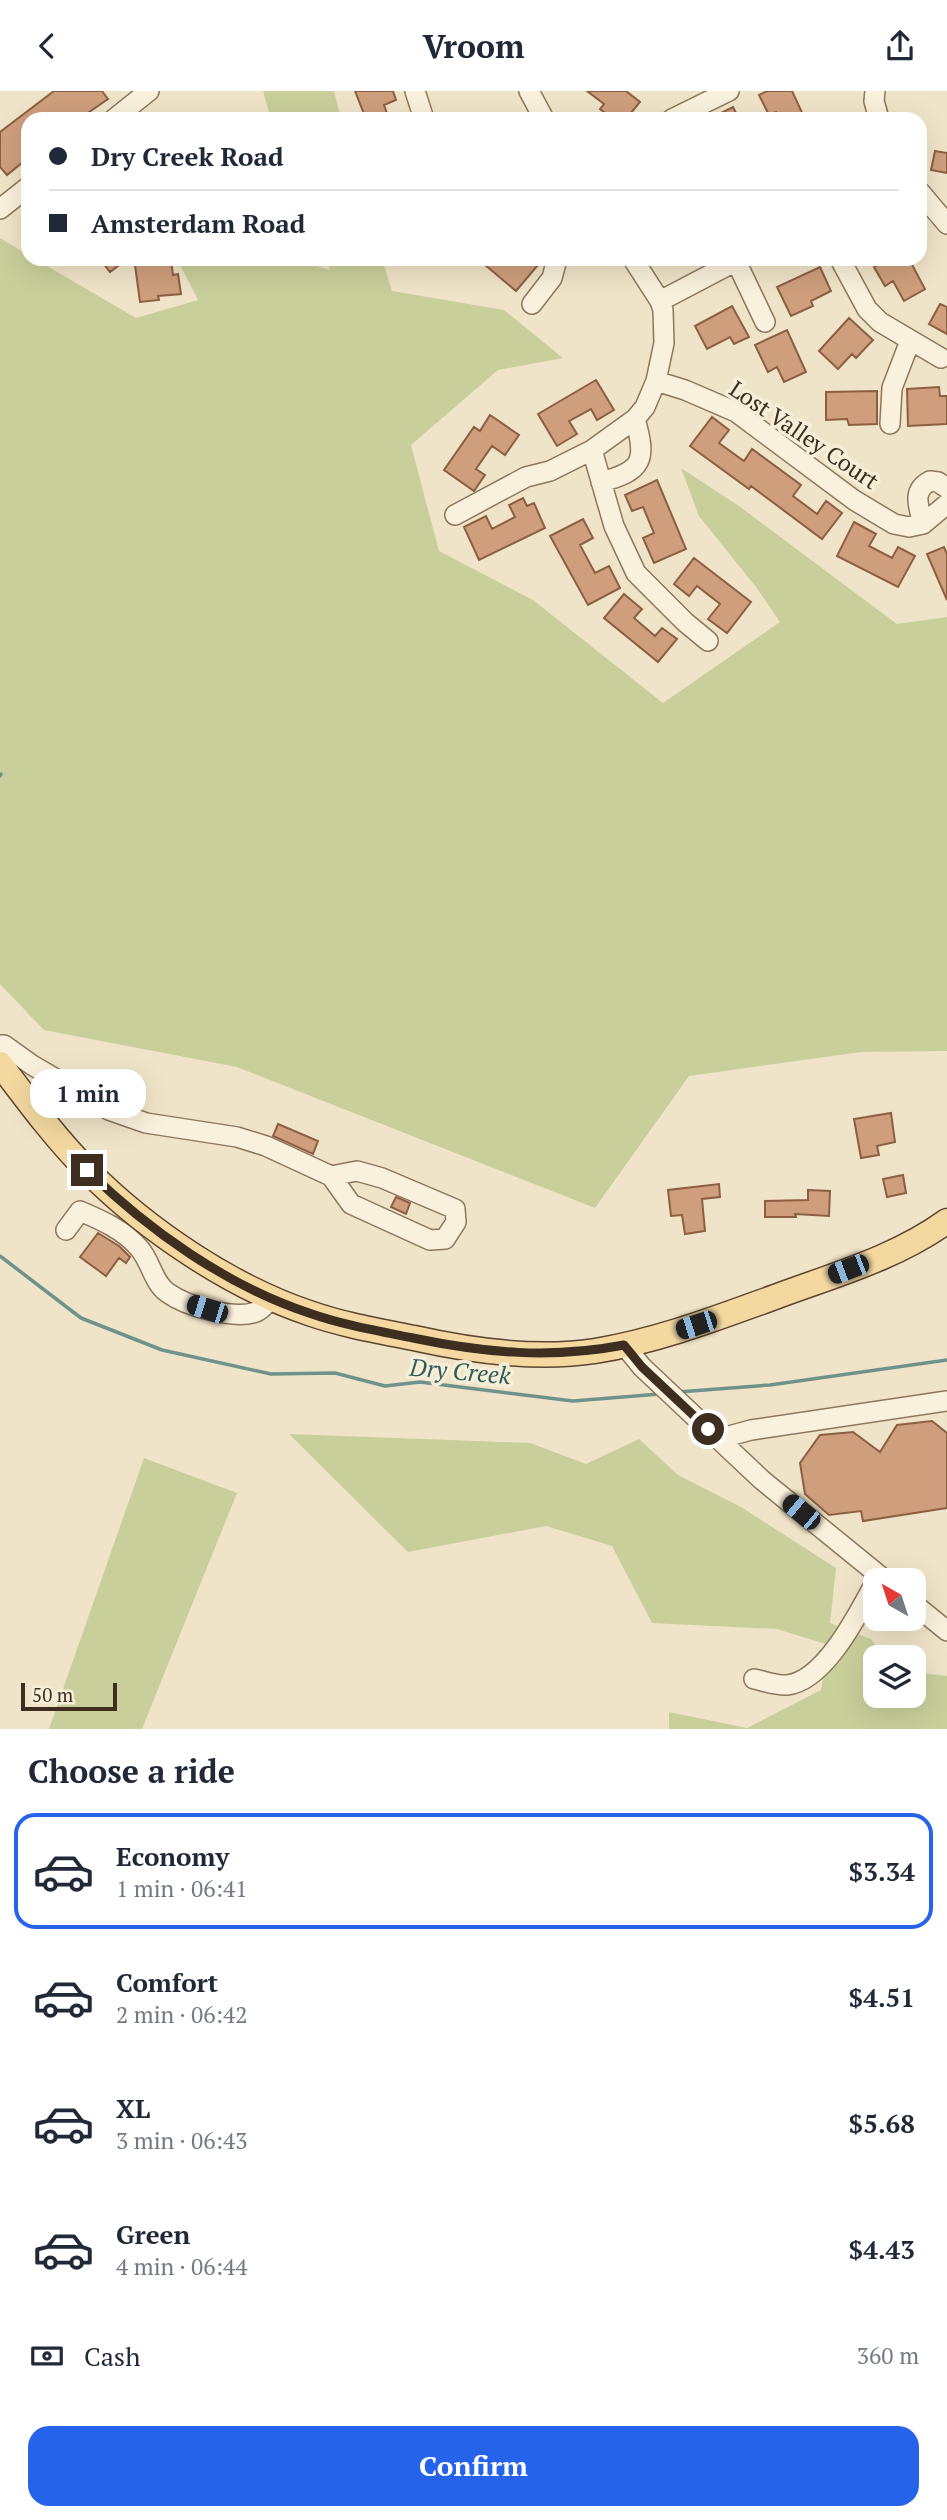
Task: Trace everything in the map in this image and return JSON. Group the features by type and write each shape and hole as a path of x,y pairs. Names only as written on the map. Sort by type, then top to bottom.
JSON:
{"main road":[{"path":"0,1064 51,1129 106,1189 208,1264 272,1298 339,1322 440,1343 497,1352 560,1354 624,1345 735,1312 894,1252 947,1221"}],"street":[{"path":"123,112 149,91"},
{"path":"415,91 422,112"},
{"path":"529,91 540,112"},
{"path":"682,112 703,97 729,91"},
{"path":"875,91 877,112"},
{"path":"0,209 21,192"},
{"path":"927,200 947,224"},
{"path":"533,304 552,278 555,266"},
{"path":"455,515 526,477 550,471 592,450 635,419 645,407 656,381 664,343 663,310 638,266"},
{"path":"660,301 727,266"},
{"path":"741,266 765,322"},
{"path":"848,266 867,309 880,322 941,358"},
{"path":"890,424 891,388 910,341"},
{"name":"Lost Valley Court","path":"656,381 736,412 854,500 894,524 909,527 923,524"},
{"path":"601,482 624,476 633,470 639,461 642,442 635,419"},
{"path":"592,450 614,526 636,573 708,641"},
{"path":"947,488 938,482 930,481 919,490 917,498 923,524 947,504"},
{"path":"0,1045 110,1110 146,1123 237,1137 266,1146 331,1175 351,1204 430,1240 445,1238 456,1222 456,1209 382,1178 358,1171 331,1175"},
{"path":"66,1230 80,1211 105,1221 140,1248 160,1286 169,1294 192,1304 222,1313 241,1315 258,1311 272,1298"},
{"path":"624,1345 642,1367 762,1480 865,1568"},
{"path":"718,1439 751,1430 947,1401"},
{"path":"754,1679 785,1686 801,1681 835,1650 863,1605"},
{"path":"926,1614 947,1631"}],"green space":[{"path":"263,91 334,91 339,112 269,112"},
{"path":"0,238 21,251 21,266 47,266 136,318 198,300 181,266 316,266 330,270 329,266 384,266 392,291 504,310 563,358 498,370 411,445 439,551 533,600 663,703 780,622 756,587 699,516 681,468 739,506 897,624 947,617 947,1051 861,1052 689,1076 595,1208 237,1067 44,1030 0,984"},
{"path":"289,1434 530,1443 586,1464 639,1439 678,1475 741,1507 836,1568 830,1623 871,1639 875,1645 863,1645 863,1708 926,1708 926,1673 947,1676 947,1729 669,1729 669,1712 747,1728 821,1690 829,1645 777,1629 652,1623 612,1546 546,1526 408,1552"},
{"path":"144,1458 237,1493 142,1729 49,1729"}],"building":[{"path":"54,91 102,91 108,99 89,112 26,112"},
{"path":"355,91 393,91 396,100 384,105 386,112 363,112"},
{"path":"587,91 626,91 640,102 632,112 604,112 600,109 604,104"},
{"path":"767,91 792,91 802,112 768,112 759,95"},
{"path":"733,107 736,112 723,112"},
{"path":"21,116 21,164 7,175 0,167 0,132"},
{"path":"935,151 947,153 947,173 931,170"},
{"path":"105,266 118,266 110,272"},
{"path":"135,266 172,266 173,275 178,274 181,294 158,296 159,300 140,302"},
{"path":"486,266 537,266 516,291"},
{"path":"913,266 925,289 904,301 893,281 885,286 874,267"},
{"path":"820,267 831,291 811,301 813,306 791,316 777,287"},
{"path":"940,304 947,307 947,334 929,324"},
{"path":"732,306 749,337 734,344 730,337 707,349 695,326"},
{"path":"849,318 873,340 856,358 852,354 838,369 819,351"},
{"path":"787,330 806,372 784,382 777,367 768,372 755,345"},
{"path":"596,380 614,410 597,420 591,409 569,421 577,434 557,446 538,414"},
{"path":"939,387 940,396 947,396 947,424 908,426 907,389"},
{"path":"877,391 877,424 849,425 847,419 826,420 826,392"},
{"path":"490,415 519,435 505,455 492,446 476,469 485,475 474,491 444,470 474,427 480,431"},
{"path":"712,417 729,430 719,443 744,461 752,449 801,485 793,496 817,514 826,501 842,513 822,539 751,486 749,489 690,446"},
{"path":"657,480 686,549 654,563 643,538 654,533 643,507 632,511 625,495"},
{"path":"523,498 527,506 534,503 545,528 479,560 464,527 486,516 492,529 515,517 509,505"},
{"path":"583,519 593,538 580,545 595,573 609,566 620,588 588,605 550,536"},
{"path":"854,522 876,534 869,546 892,558 898,547 915,556 898,587 837,556"},
{"path":"944,547 947,554 947,600 927,554"},
{"path":"694,558 751,602 727,633 708,619 720,604 697,586 689,596 674,584"},
{"path":"624,594 642,609 634,618 655,636 662,628 677,639 658,662 604,618"},
{"path":"891,1113 895,1142 877,1146 879,1155 861,1158 854,1119"},
{"path":"278,1124 318,1141 313,1154 273,1136"},
{"path":"903,1175 906,1193 887,1197 883,1179"},
{"path":"719,1184 720,1197 702,1199 705,1231 685,1234 682,1215 671,1216 668,1190"},
{"path":"808,1190 830,1191 829,1216 795,1214 796,1217 765,1217 765,1201 808,1200"},
{"path":"396,1197 410,1203 406,1214 391,1207"},
{"path":"98,1233 119,1246 130,1257 126,1263 119,1258 106,1276 80,1257"},
{"path":"932,1421 947,1433 947,1508 863,1521 861,1511 829,1515 805,1494 800,1463 820,1435 853,1432 880,1452 897,1425"}],"waterway":[{"name":"Dry Creek","path":"0,1256 81,1318 162,1350 271,1374 335,1373 385,1386 420,1382 573,1401 660,1394"},
{"name":"Dry Creek","path":"678,1392 770,1385 947,1360"}],"route":[{"path":"87,1170 106,1189 164,1234 208,1264 272,1298 339,1322 497,1352 548,1355 595,1351 624,1345 642,1367 708,1429"}]}
